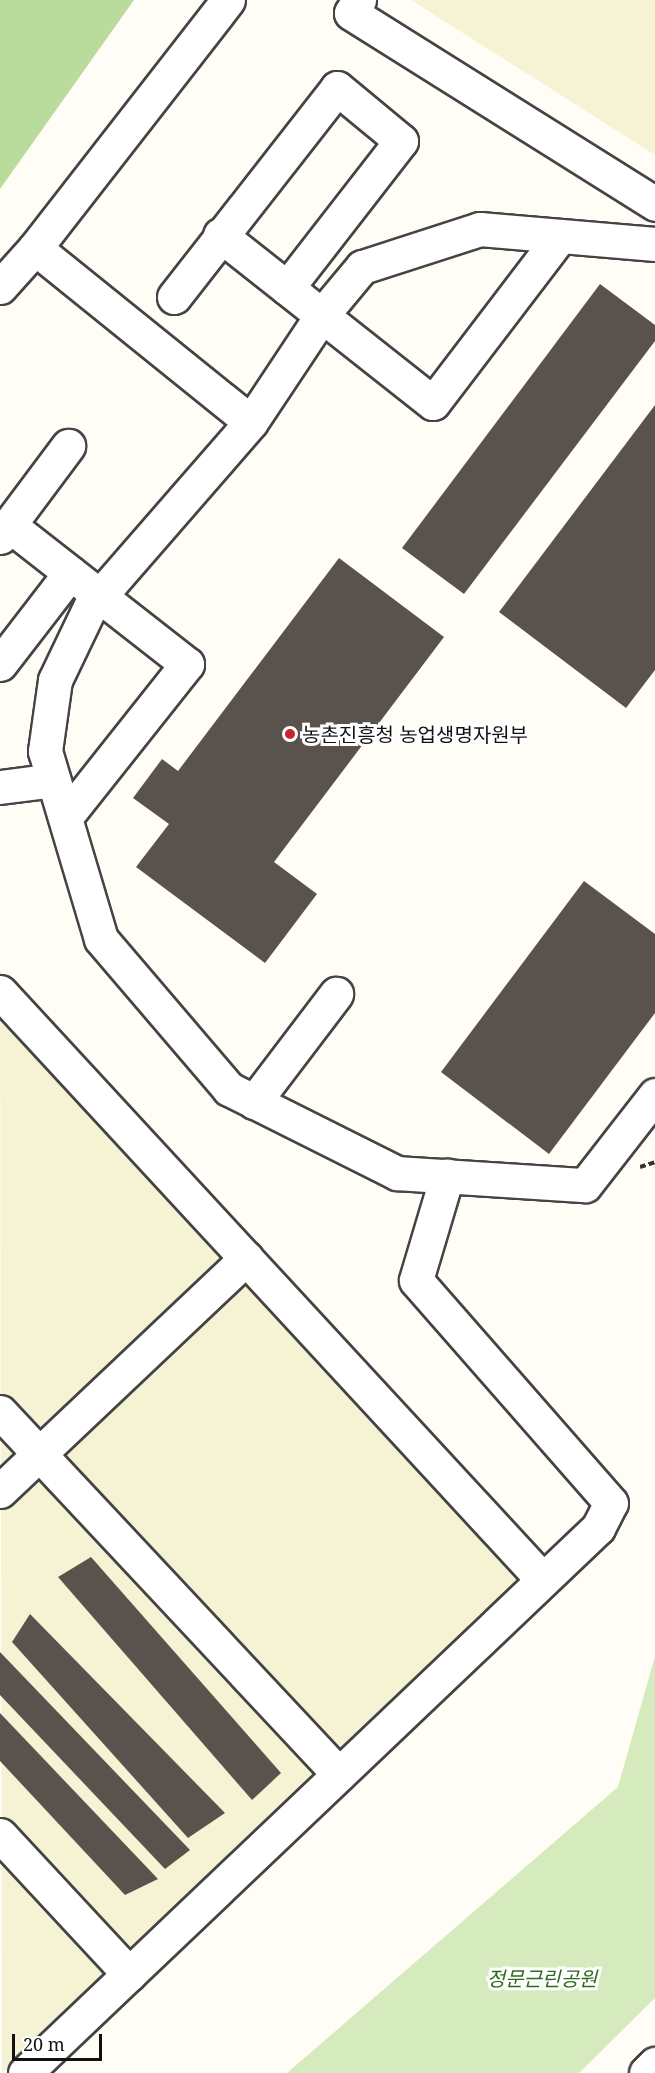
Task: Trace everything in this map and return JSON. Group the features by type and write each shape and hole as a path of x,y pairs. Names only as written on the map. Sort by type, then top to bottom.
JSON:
{"street":[{"path":"0,287 35,248 228,0"},
{"path":"359,0 351,13 655,204"},
{"path":"174,297 220,235 338,88 401,141 286,288"},
{"path":"655,244 480,229 362,267 322,315 251,422 99,596 55,680 45,751 101,939 229,1089 397,1173 585,1185 655,1095"},
{"path":"220,235 433,403 560,236"},
{"path":"35,248 251,422"},
{"path":"64,818 187,664 70,573 4,531 68,446"},
{"path":"0,664 70,573"},
{"path":"0,787 54,780"},
{"path":"0,992 543,1580"},
{"path":"254,1102 336,994"},
{"path":"25,2073 598,1528 611,1503 416,1280 447,1176"},
{"path":"0,1491 246,1258"},
{"path":"0,1412 339,1774"},
{"path":"0,1835 129,1974"},
{"path":"646,2073 655,2064"}],"shaded area":[{"path":"411,0 655,0 655,155"},
{"path":"0,970 548,1558 299,1787 2,2073"}],"green space":[{"path":"0,0 134,0 0,189"},
{"name":"정문근린공원","path":"655,1656 655,1998 579,2073 287,2073 618,1787"}],"building":[{"path":"600,284 655,325 655,341 464,594 402,548"},
{"path":"655,405 655,670 626,708 499,612"},
{"path":"339,558 444,637 274,862 317,894 265,963 136,867 169,824 133,798 162,759 178,771"},
{"path":"584,881 655,934 655,1013 549,1154 441,1072"},
{"path":"91,1557 281,1773 252,1800 58,1577"},
{"path":"30,1614 225,1813 188,1838 12,1642"},
{"path":"0,1652 190,1850 165,1869 0,1695"},
{"path":"0,1713 158,1879 125,1895 0,1761"}],"place":[{"name":"농촌진흥청 농업생명자원부","path":"290,734"}]}
